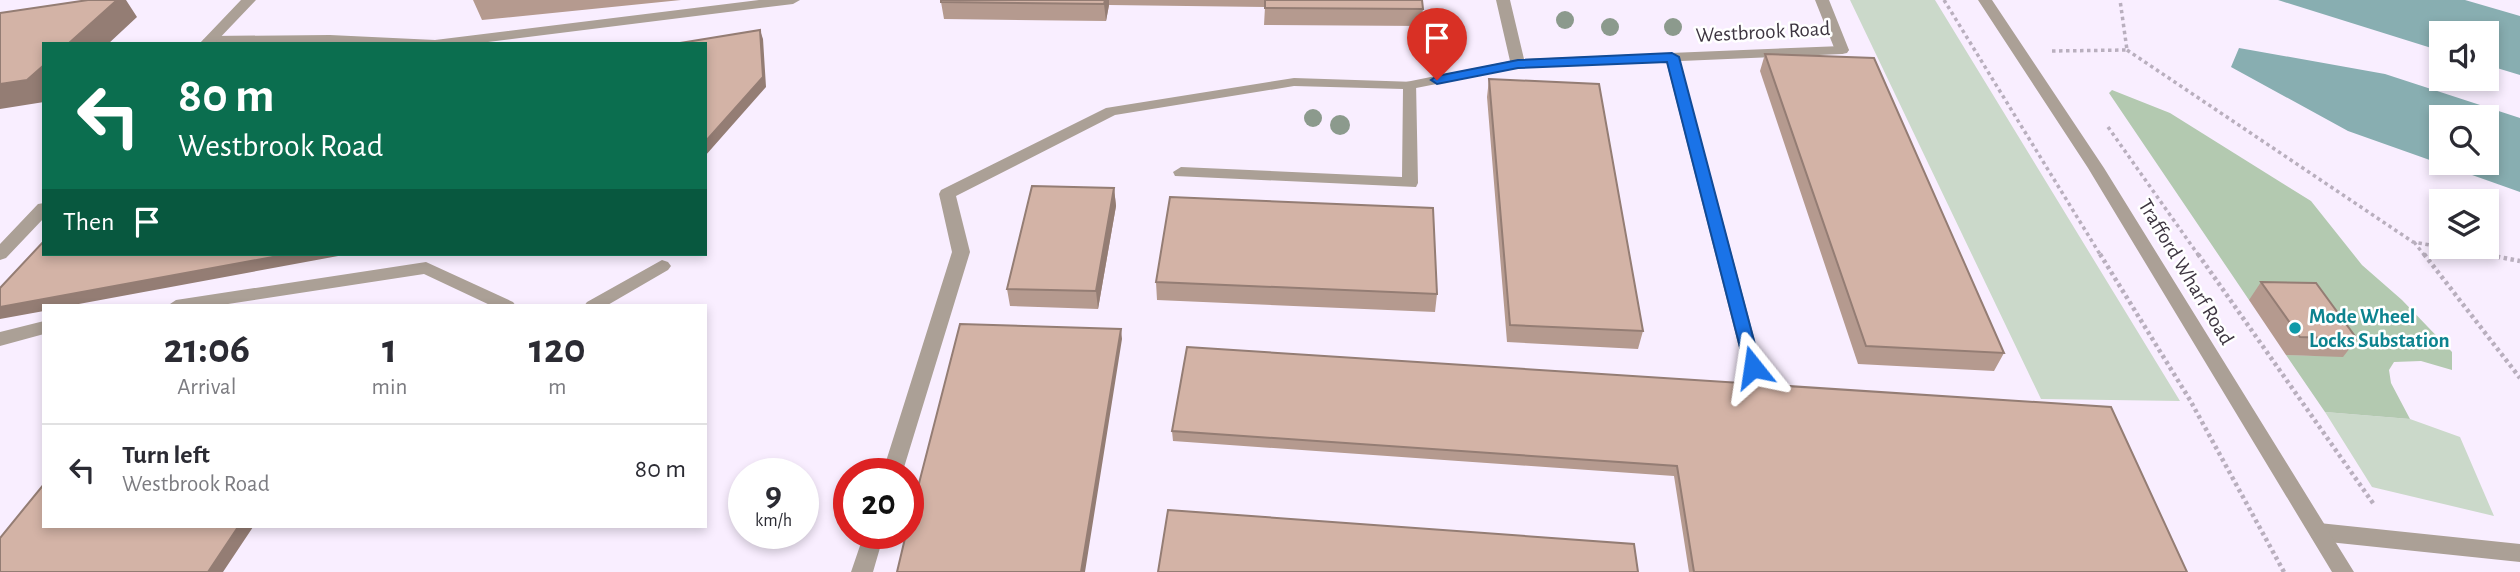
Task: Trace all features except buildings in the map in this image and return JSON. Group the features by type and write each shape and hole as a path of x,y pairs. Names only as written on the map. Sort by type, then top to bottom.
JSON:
{"street":[{"path":"208,42 249,0"},
{"path":"451,42 793,0"},
{"path":"1503,0 1518,64"},
{"name":"Westbrook Road","path":"897,458 961,252 947,194 1111,111 1294,82 1411,85 1518,64 1842,50 1822,0"},
{"name":"Trafford Wharf Road","path":"1985,0 2096,169 2343,572"},
{"path":"208,42 330,39 393,42"},
{"path":"1672,57 1753,367"},
{"path":"1181,172 1410,183 1411,85"},
{"path":"0,254 42,210"},
{"path":"596,304 662,266"},
{"path":"189,304 426,268 503,304"},
{"path":"0,339 42,328"},
{"path":"2319,532 2520,553"},
{"path":"862,572 869,549"}],"path":[{"path":"1944,0 2190,400 2284,572"},
{"path":"2120,0 2127,50"},
{"path":"2048,41 2062,62"},
{"path":"2019,51 2127,50 2413,242 2520,378"},
{"name":"Trafford Wharf Road","path":"2102,119 2351,472"},
{"path":"2413,242 2429,245"},
{"path":"2499,257 2520,261"}],"shaded area":[{"path":"1850,0 1935,0 2180,401 2041,399"},
{"path":"2278,0 2465,0 2520,16 2520,75 2499,69 2499,21 2429,21 2429,47"},
{"path":"2239,48 2385,74 2429,88 2429,91 2437,91 2480,105 2429,105 2429,160 2348,131 2231,67"},
{"path":"2112,90 2170,113 2311,201 2362,265 2402,300 2452,352 2452,370 2421,361 2394,362 2389,370 2391,383 2410,419 2325,412 2286,355 2343,356 2303,301 2249,300 2109,93"},
{"path":"2499,111 2520,118 2520,192 2472,175 2499,175"},
{"path":"2325,412 2410,419 2460,437 2494,516 2372,487"}],"place":[{"name":"Mode Wheel Locks Substation","path":"2295,328"}],"route":[{"path":"1437,80 1518,64 1672,57 1753,367"}]}
